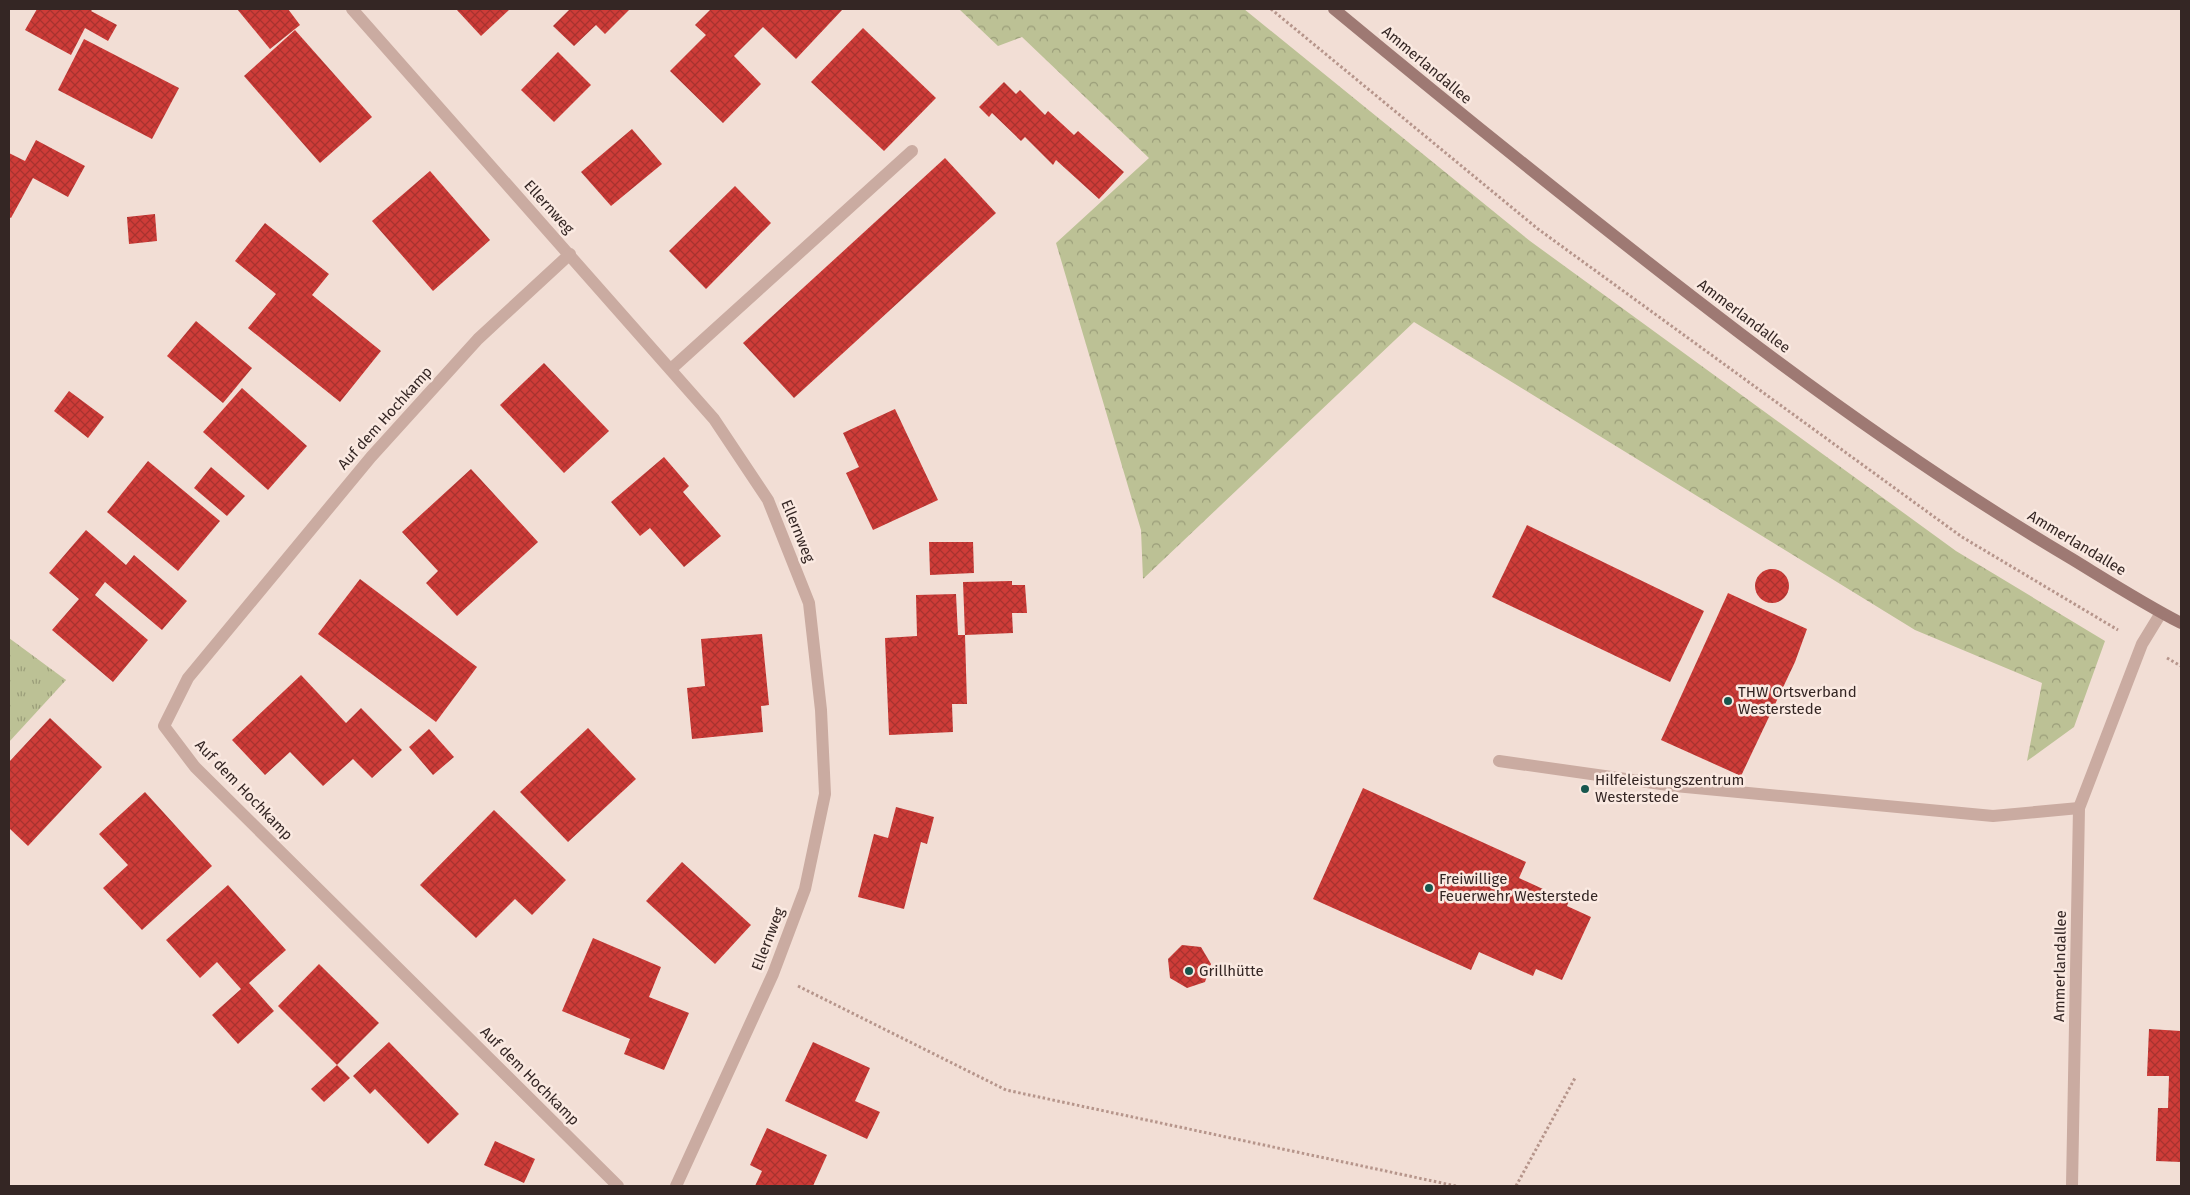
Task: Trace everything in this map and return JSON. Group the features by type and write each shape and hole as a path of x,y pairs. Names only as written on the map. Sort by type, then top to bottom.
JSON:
{"main road":[{"name":"Ammerlandallee","path":"1334,9 1470,121 1674,282 1810,386 1944,480 2181,623"}],"street":[{"name":"Ellernweg","path":"352,9 714,419 768,500 809,603 821,710 825,794 805,889 773,974 676,1186"},
{"path":"671,369 912,151"},
{"name":"Auf dem Hochkamp","path":"570,254 478,339 370,457 188,678 164,726 195,766 618,1186"},
{"name":"Ammerlandallee","path":"2072,1186 2079,808 2142,644 2161,612"},
{"path":"1499,761 1675,786 1993,816 2079,808"}],"path":[{"path":"773,974 1006,1090 1456,1186"},
{"path":"1516,1186 1575,1078"}],"green space":[{"path":"959,9 1244,9 1530,241 1956,551 2105,641 2074,727 2027,761 2042,683 1915,630 1414,322 1143,579 1141,530 1056,243 1149,158 1022,37 998,46"},
{"path":"9,638 66,680 9,742"}],"building":[{"path":"37,9 93,9 91,11 117,25 108,41 85,28 71,55 25,30"},
{"path":"237,9 288,9 300,25 270,49"},
{"path":"456,9 510,9 481,36"},
{"path":"570,9 630,9 605,34 596,25 574,46 553,26"},
{"path":"711,9 843,9 796,59 763,27 734,56 761,84 723,123 670,71 706,35 695,25"},
{"path":"863,28 936,98 884,151 811,82"},
{"path":"295,30 372,117 320,163 244,76"},
{"path":"84,39 179,88 152,139 58,90"},
{"path":"558,52 591,85 554,122 521,90"},
{"path":"1004,82 1016,94 1020,90 1045,115 1048,111 1074,135 1078,131 1124,172 1099,199 1056,160 1053,165 1025,137 1021,141 992,113 989,117 979,107"},
{"path":"632,129 662,164 611,206 581,172"},
{"path":"36,140 85,166 68,197 33,178 11,218 9,217 9,153 25,161"},
{"path":"945,158 996,213 794,398 743,343"},
{"path":"430,171 490,240 433,291 372,221"},
{"path":"735,186 771,223 706,289 669,251"},
{"path":"155,214 157,241 129,244 127,217"},
{"path":"265,223 329,274 312,295 381,351 340,402 248,328 276,294 235,261"},
{"path":"196,321 252,368 223,403 167,356"},
{"path":"544,363 609,431 564,473 500,405"},
{"path":"242,388 307,446 268,490 203,432"},
{"path":"69,391 104,417 88,438 54,411"},
{"path":"895,409 938,500 873,530 846,473 859,467 843,433"},
{"path":"664,457 689,486 683,492 721,536 684,567 650,528 640,536 611,502"},
{"path":"148,461 220,521 178,571 107,512"},
{"path":"211,467 245,496 227,516 194,488"},
{"path":"471,469 538,542 457,616 426,583 438,571 402,532"},
{"path":"1527,525 1704,611 1670,682 1492,597"},
{"path":"86,530 126,565 134,555 187,601 162,630 105,582 95,595 148,640 113,682 52,630 79,599 49,573"},
{"path":"929,542 973,542 974,573 930,575"},
{"path":"1772,569 1784,574 1789,586 1784,598 1772,603 1760,598 1755,586 1760,574"},
{"path":"360,579 477,667 436,722 318,634"},
{"path":"1012,581 1012,585 1025,585 1027,613 1012,613 1013,633 965,635 963,582"},
{"name":"THW Ortsverband Westerstede","path":"1728,593 1807,629 1795,662 1741,776 1661,740"},
{"path":"956,594 958,635 965,635 967,704 952,704 953,732 889,735 885,638 917,636 916,595"},
{"path":"762,634 769,705 761,706 763,732 692,739 687,688 705,686 701,639"},
{"path":"301,675 346,723 361,708 402,750 372,778 353,759 323,786 290,752 265,775 232,740"},
{"path":"50,718 102,767 28,846 9,828 9,762"},
{"path":"588,728 636,779 568,842 520,792"},
{"path":"429,729 454,757 433,775 409,747"},
{"name":"Freiwillige Feuerwehr Westerstede","path":"1363,788 1526,862 1519,878 1569,901 1567,906 1591,917 1562,980 1536,969 1533,976 1479,952 1471,970 1313,899"},
{"path":"145,792 212,866 142,930 103,888 128,865 99,834"},
{"path":"896,807 934,817 927,844 921,842 904,909 858,897 874,834 888,838"},
{"path":"494,810 566,880 532,915 515,899 476,938 420,885"},
{"path":"682,862 751,925 715,964 646,901"},
{"path":"228,885 286,950 249,983 274,1011 238,1044 212,1015 241,989 217,962 200,978 166,940"},
{"path":"593,938 661,967 649,997 689,1013 664,1070 624,1054 630,1039 562,1011"},
{"name":"Grillhütte","path":"1182,945 1201,947 1211,964 1205,982 1187,988 1170,978 1168,959"},
{"path":"319,964 379,1023 337,1065 278,1006"},
{"path":"2149,1029 2181,1031 2181,1162 2156,1161 2158,1108 2168,1108 2169,1076 2147,1076"},
{"path":"389,1042 459,1114 428,1144 375,1089 370,1094 353,1076"},
{"path":"813,1042 870,1068 855,1101 880,1112 867,1139 785,1101"},
{"path":"337,1065 350,1078 324,1102 311,1089"},
{"path":"767,1128 827,1155 813,1186 755,1186 762,1171 750,1165"},
{"path":"495,1141 535,1159 524,1183 484,1165"}],"place":[{"name":"THW Ortsverband Westerstede","path":"1728,701"},
{"name":"Hilfeleistungszentrum Westerstede","path":"1585,789"},
{"name":"Freiwillige Feuerwehr Westerstede","path":"1429,888"},
{"name":"Grillhütte","path":"1189,971"}]}
